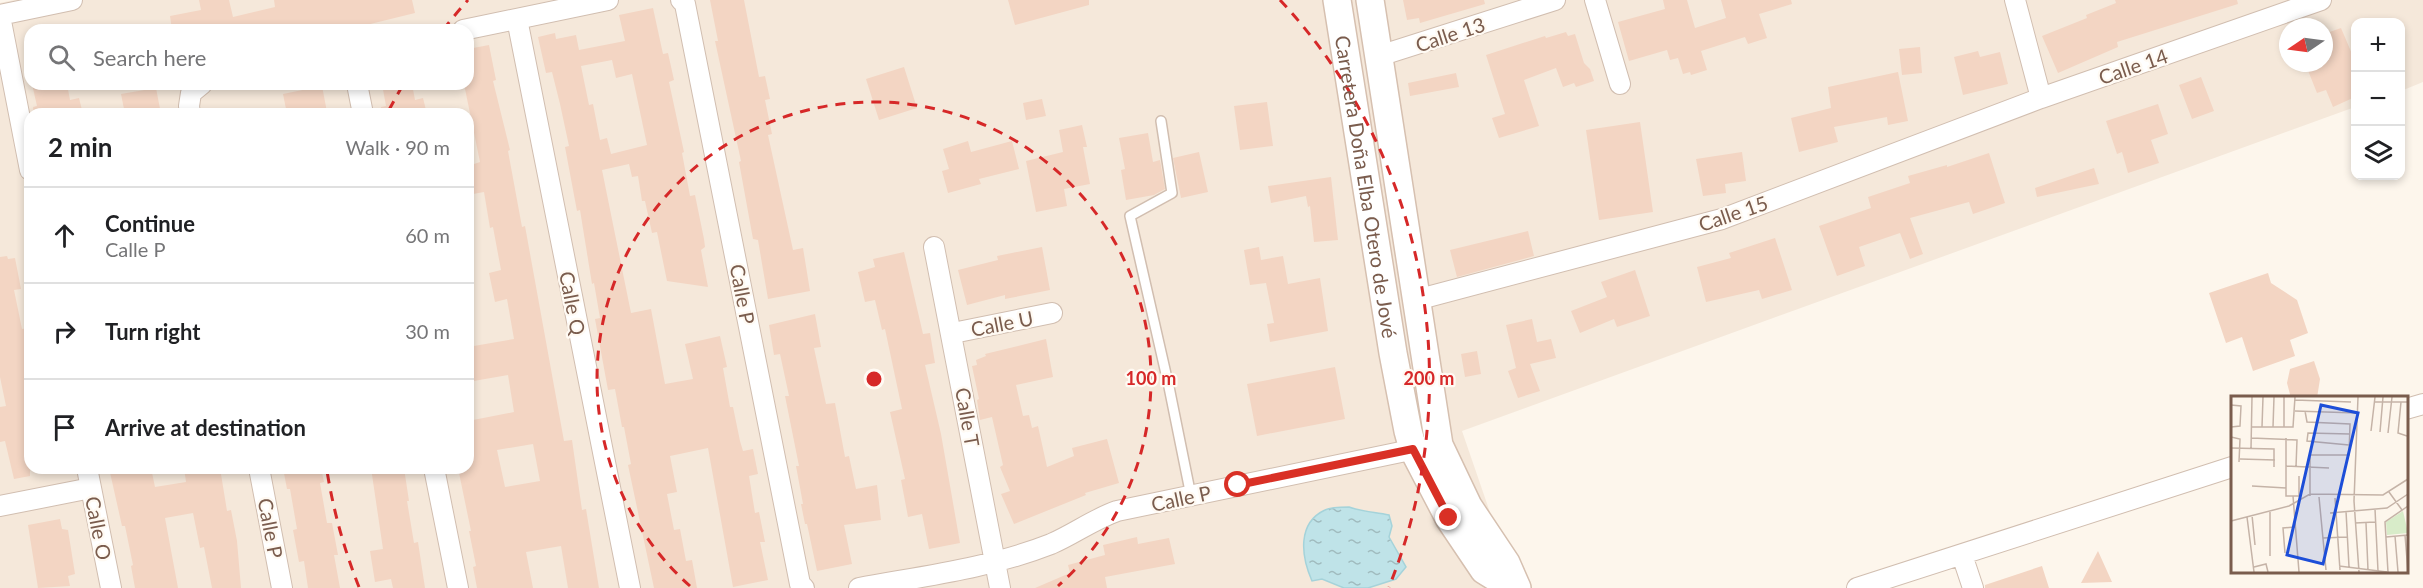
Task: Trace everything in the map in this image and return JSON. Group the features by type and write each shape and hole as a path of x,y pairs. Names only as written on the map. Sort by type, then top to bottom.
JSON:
{"street":[{"path":"24,139 0,15 72,0"},
{"path":"474,28 608,0"},
{"name":"Calle P","path":"681,0 685,4 800,584 804,588"},
{"name":"Carretera Doña Elba Otero de Jové","path":"1337,0 1393,353 1426,447 1506,563 1515,588"},
{"name":"Carretera Doña Elba Otero de Jové","path":"1370,0 1416,300 1426,447"},
{"name":"Calle 13","path":"1379,56 1555,0"},
{"path":"1595,0 1620,84"},
{"path":"2016,0 2041,98"},
{"name":"Calle 14","path":"2041,98 2321,0"},
{"name":"Calle Q","path":"517,19 630,588"},
{"path":"189,108 191,93 195,90"},
{"path":"358,90 362,108"},
{"name":"Calle 15","path":"1416,300 1722,219 2041,98"},
{"name":"Calle T","path":"934,247 1000,588"},
{"name":"Calle U","path":"952,333 1052,313"},
{"path":"2408,408 2423,404"},
{"name":"Calle P","path":"859,588 994,563 1053,543 1109,514 1426,447"},
{"path":"1857,588 2231,467"},
{"name":"Calle O","path":"88,474 111,588"},
{"name":"Calle P","path":"260,474 282,588"},
{"path":"435,474 458,588"},
{"path":"0,506 91,488"},
{"path":"1962,555 1973,588"}],"lane":[{"path":"1161,121 1172,193 1130,216 1191,496"}],"shaded area":[{"path":"14,0 2423,0 2423,82 2405,89 2405,18 2351,18 2351,108 1462,431 1516,588 0,588 0,3"}],"water":[{"path":"1349,507 1389,515 1392,526 1389,537 1406,567 1396,579 1368,588 1344,588 1322,579 1312,581 1304,551 1304,541 1310,523 1325,510"}],"building":[{"path":"199,0 229,0 233,17 275,7 274,0 412,0 415,13 370,24 171,24 170,16 201,10"},
{"path":"710,0 744,0 759,77 765,76 770,99 765,100 772,134 768,135 793,250 803,248 810,291 768,299 758,240 753,239 739,162 741,161 715,41 718,41"},
{"path":"1008,0 1089,0 1089,5 1015,25"},
{"path":"1403,0 1484,0 1485,4 1420,23 1419,18 1407,20"},
{"path":"1663,0 1687,0 1695,28 1726,18 1721,0 1791,0 1792,4 1759,14 1767,38 1748,44 1745,37 1701,51 1707,70 1691,75 1690,72 1683,74 1678,58 1670,60 1667,50 1629,61 1618,22 1665,9"},
{"path":"2115,0 2237,0 2238,4 2117,42 2118,47 2058,73 2042,36 2087,18 2086,15 2116,3"},
{"path":"653,8 663,54 668,53 674,80 669,82 684,152 682,153 690,196 695,195 704,239 705,247 701,250 708,287 667,281 657,232 652,233 645,201 642,201 638,176 632,177 629,164 602,170 631,313 651,309 665,384 693,379 685,344 720,336 727,367 723,368 730,407 733,407 743,451 753,449 758,474 749,476 755,513 759,512 765,542 760,542 768,580 733,587 708,448 670,456 677,492 667,494 674,530 680,529 686,561 692,560 697,588 654,588 628,465 631,464 624,427 622,427 615,389 608,390 595,319 600,318 594,283 592,284 580,210 577,211 565,147 569,146 552,72 546,73 538,37 555,33 556,39 576,35 579,50 625,41 619,15","holes":["612,60 616,78 632,74 647,145 611,154 607,138 600,140 593,104 589,105 581,66"]},
{"path":"2341,28 2351,52 2351,99 2333,107 2326,90 2317,93 2309,72 2333,72 2333,31"},
{"path":"1566,32 1568,36 1575,34 1584,63 1590,69 1594,81 1576,87 1574,83 1563,87 1556,68 1524,80 1539,126 1499,138 1492,118 1505,114 1486,55 1545,36 1546,38"},
{"path":"489,45 496,80 493,81 510,150 508,151 522,227 525,226 564,441 572,440 582,510 586,509 599,588 568,588 561,546 526,552 533,588 477,588 473,567 476,566 469,531 471,531 459,474 474,474 474,420 514,412 508,375 474,381 474,346 514,339 507,299 495,302 489,273 501,270 493,227 490,228 484,192 474,194 474,164 480,162 474,133 474,108 469,108 465,90 474,90 474,48","holes":["533,444 540,481 505,487 497,450"]},
{"path":"1920,47 1922,73 1902,75 1899,49"},
{"path":"1978,51 1980,57 2000,52 2008,84 1963,95 1954,57"},
{"path":"904,67 917,108 879,120 866,79"},
{"path":"1898,72 1908,121 1888,125 1887,117 1834,127 1838,142 1799,152 1791,118 1831,108 1828,87"},
{"path":"1456,73 1459,87 1410,96 1408,83"},
{"path":"2201,77 2214,111 2192,119 2179,85"},
{"path":"33,90 68,90 70,100 79,98 82,108 33,108 37,106"},
{"path":"156,90 160,108 124,108 121,94"},
{"path":"302,90 323,90 326,108 286,108 283,94"},
{"path":"383,90 413,90 415,100 423,98 426,108 381,108 386,106"},
{"path":"1042,99 1046,116 1026,120 1023,103"},
{"path":"1267,102 1273,146 1240,150 1234,106"},
{"path":"2158,104 2168,134 2151,140 2159,163 2128,173 2122,152 2117,154 2106,121"},
{"path":"1640,122 1653,212 1599,220 1586,130"},
{"path":"1082,125 1087,147 1083,147 1090,184 1064,189 1067,206 1036,212 1026,161 1063,152 1059,130"},
{"path":"1148,133 1153,162 1160,160 1165,189 1154,195 1126,200 1121,170 1125,169 1119,138"},
{"path":"968,141 971,152 1012,141 1019,169 979,179 981,184 948,193 942,171 949,169 943,149"},
{"path":"1199,152 1208,192 1181,198 1173,158"},
{"path":"1742,152 1746,181 1725,184 1726,193 1703,196 1696,159"},
{"path":"1989,153 2005,203 1973,214 1969,202 1910,218 1923,254 1910,259 1900,233 1859,247 1865,266 1837,276 1819,226 1871,208 1868,197 1910,183 1908,176 1947,165 1947,167"},
{"path":"2094,168 2099,184 2037,197 2035,188"},
{"path":"1331,177 1338,240 1314,242 1310,206 1308,207 1306,196 1271,203 1268,186"},
{"path":"1528,231 1534,256 1457,277 1450,250"},
{"path":"1775,238 1792,290 1762,299 1759,290 1706,302 1697,267 1731,258 1729,253"},
{"path":"1042,247 1050,290 1005,299 1005,295 967,305 958,270 998,260 997,256"},
{"path":"1259,247 1261,260 1283,256 1288,284 1320,278 1328,331 1270,342 1267,324 1274,323 1266,283 1250,285 1244,250"},
{"path":"904,252 923,334 930,333 935,363 925,365 941,434 960,543 929,549 922,514 908,517 901,480 905,479 890,412 902,409 885,329 882,330 875,300 865,302 858,272 875,267 873,259"},
{"path":"0,257 15,258 21,289 14,290 22,329 24,329 24,474 30,474 30,476 14,479 5,441 0,442 0,407 6,406 0,377"},
{"path":"1635,270 1650,316 1617,327 1614,319 1580,333 1571,311 1607,297 1601,282"},
{"path":"2268,273 2271,283 2297,300 2308,333 2290,340 2295,356 2253,371 2242,337 2226,343 2209,293"},
{"path":"815,314 821,347 814,348 826,404 835,403 845,457 849,456 856,489 877,485 881,520 844,525 852,564 817,571 801,504 803,504 796,466 799,466 785,396 789,396 780,354 774,355 769,325"},
{"path":"1532,319 1537,342 1551,339 1556,358 1530,364 1540,391 1518,398 1508,371 1516,368 1506,325"},
{"path":"1046,339 1053,377 1016,385 1023,416 1029,415 1032,428 1038,426 1047,467 1074,456 1072,448 1107,439 1119,483 1085,493 1086,495 1014,524 1001,494 1010,491 1000,467 1003,465 992,417 980,420 977,400 979,399 972,366 977,365 976,360 986,356 985,354"},
{"path":"1477,351 1481,374 1465,377 1461,354"},
{"path":"2314,361 2320,379 2317,396 2290,396 2287,383 2290,369"},
{"path":"1335,367 1345,419 1257,436 1247,384"},
{"path":"110,474 152,474 155,487 186,482 185,474 221,474 227,511 231,510 237,541 241,588 212,588 204,547 200,548 193,513 165,518 178,588 135,588 125,526 122,526"},
{"path":"284,474 322,474 324,482 320,483 327,523 332,523 338,555 334,555 340,588 308,588 304,561 299,562 293,530 297,529 290,489 287,489"},
{"path":"372,474 405,474 414,543 418,542 425,588 393,588 391,579 375,582 370,551 383,549"},
{"path":"60,519 62,529 68,530 75,574 68,576 70,586 38,588 28,525"},
{"path":"1137,537 1138,544 1169,538 1175,564 1105,577 1107,588 1035,588 1070,573 1068,565 1105,555 1103,545"},
{"path":"2098,551 2112,582 2081,583"},
{"path":"2042,566 2049,588 1985,588 1985,585"}],"route":[{"path":"1238,485 1413,449 1449,518"}]}
